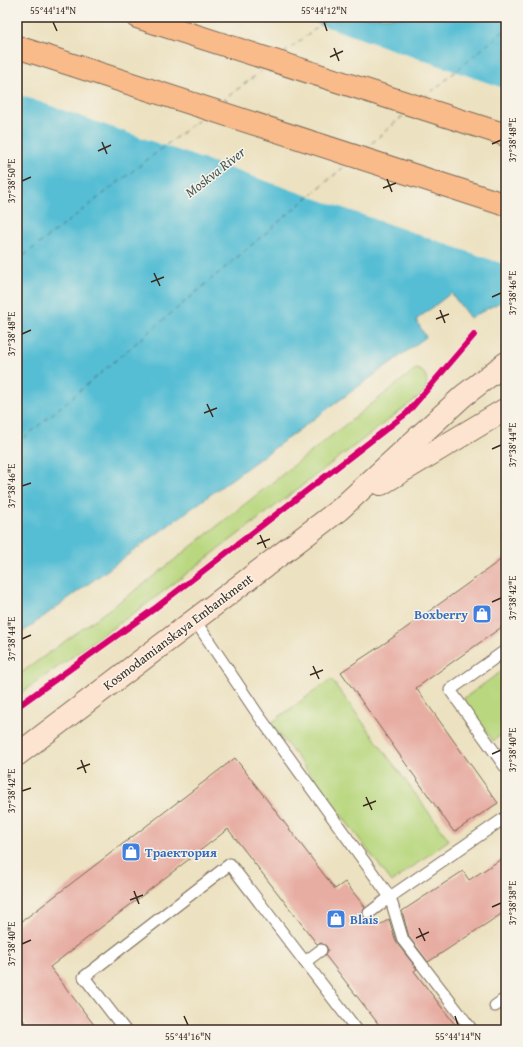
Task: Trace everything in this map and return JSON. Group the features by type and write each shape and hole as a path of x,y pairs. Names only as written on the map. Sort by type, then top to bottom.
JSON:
{"main road":[{"path":"137,17 506,135"},
{"path":"17,47 506,205"},
{"name":"Kosmodamianskaya Embankment","path":"17,755 339,510 463,396 506,363"},
{"name":"Kosmodamianskaya Embankment","path":"339,510 506,409"}],"lane":[{"path":"194,619 259,716 390,897 403,940 472,1030"},
{"path":"506,650 450,690 506,768"},
{"path":"369,913 506,817"},
{"path":"125,1030 84,977 230,864 357,1030"},
{"path":"305,962 321,950"},
{"path":"495,1006 506,998"}],"green space":[{"path":"416,369 423,372 425,375 427,384 425,392 152,600 17,696 17,676 140,587"},
{"path":"506,668 506,731 493,741 463,699"},
{"path":"331,679 449,840 392,882 271,723"}],"water":[{"name":"Moskva River","path":"17,17 506,17 506,299 470,318 451,293 416,320 426,337 17,636"}],"pier":[{"path":"17,17 298,17 506,89 506,265 17,94"}],"building":[{"path":"506,556 506,624 416,688 498,803 454,832 341,672 388,641"},
{"path":"235,758 335,889 345,882 365,907 362,914 366,919 373,919 379,926 389,919 396,942 417,969 414,971 459,1030 383,1030 325,955 328,950 326,946 321,943 317,944 228,829 50,967 98,1030 31,1030 17,1012 17,925"},
{"path":"506,856 506,911 428,962 409,937 402,911 463,871 469,880"}],"ferry route":[{"path":"284,53 331,17"},
{"path":"424,98 506,29"},
{"path":"222,101 264,69"},
{"path":"365,149 405,114"},
{"path":"17,261 201,118"},
{"path":"17,444 346,165"}],"cycle path":[{"path":"17,707 154,609 407,413 474,335"}],"place":[{"name":"Boxberry","path":"482,614"},
{"name":"Траектория","path":"131,852"},
{"name":"Blais","path":"336,919"}]}
